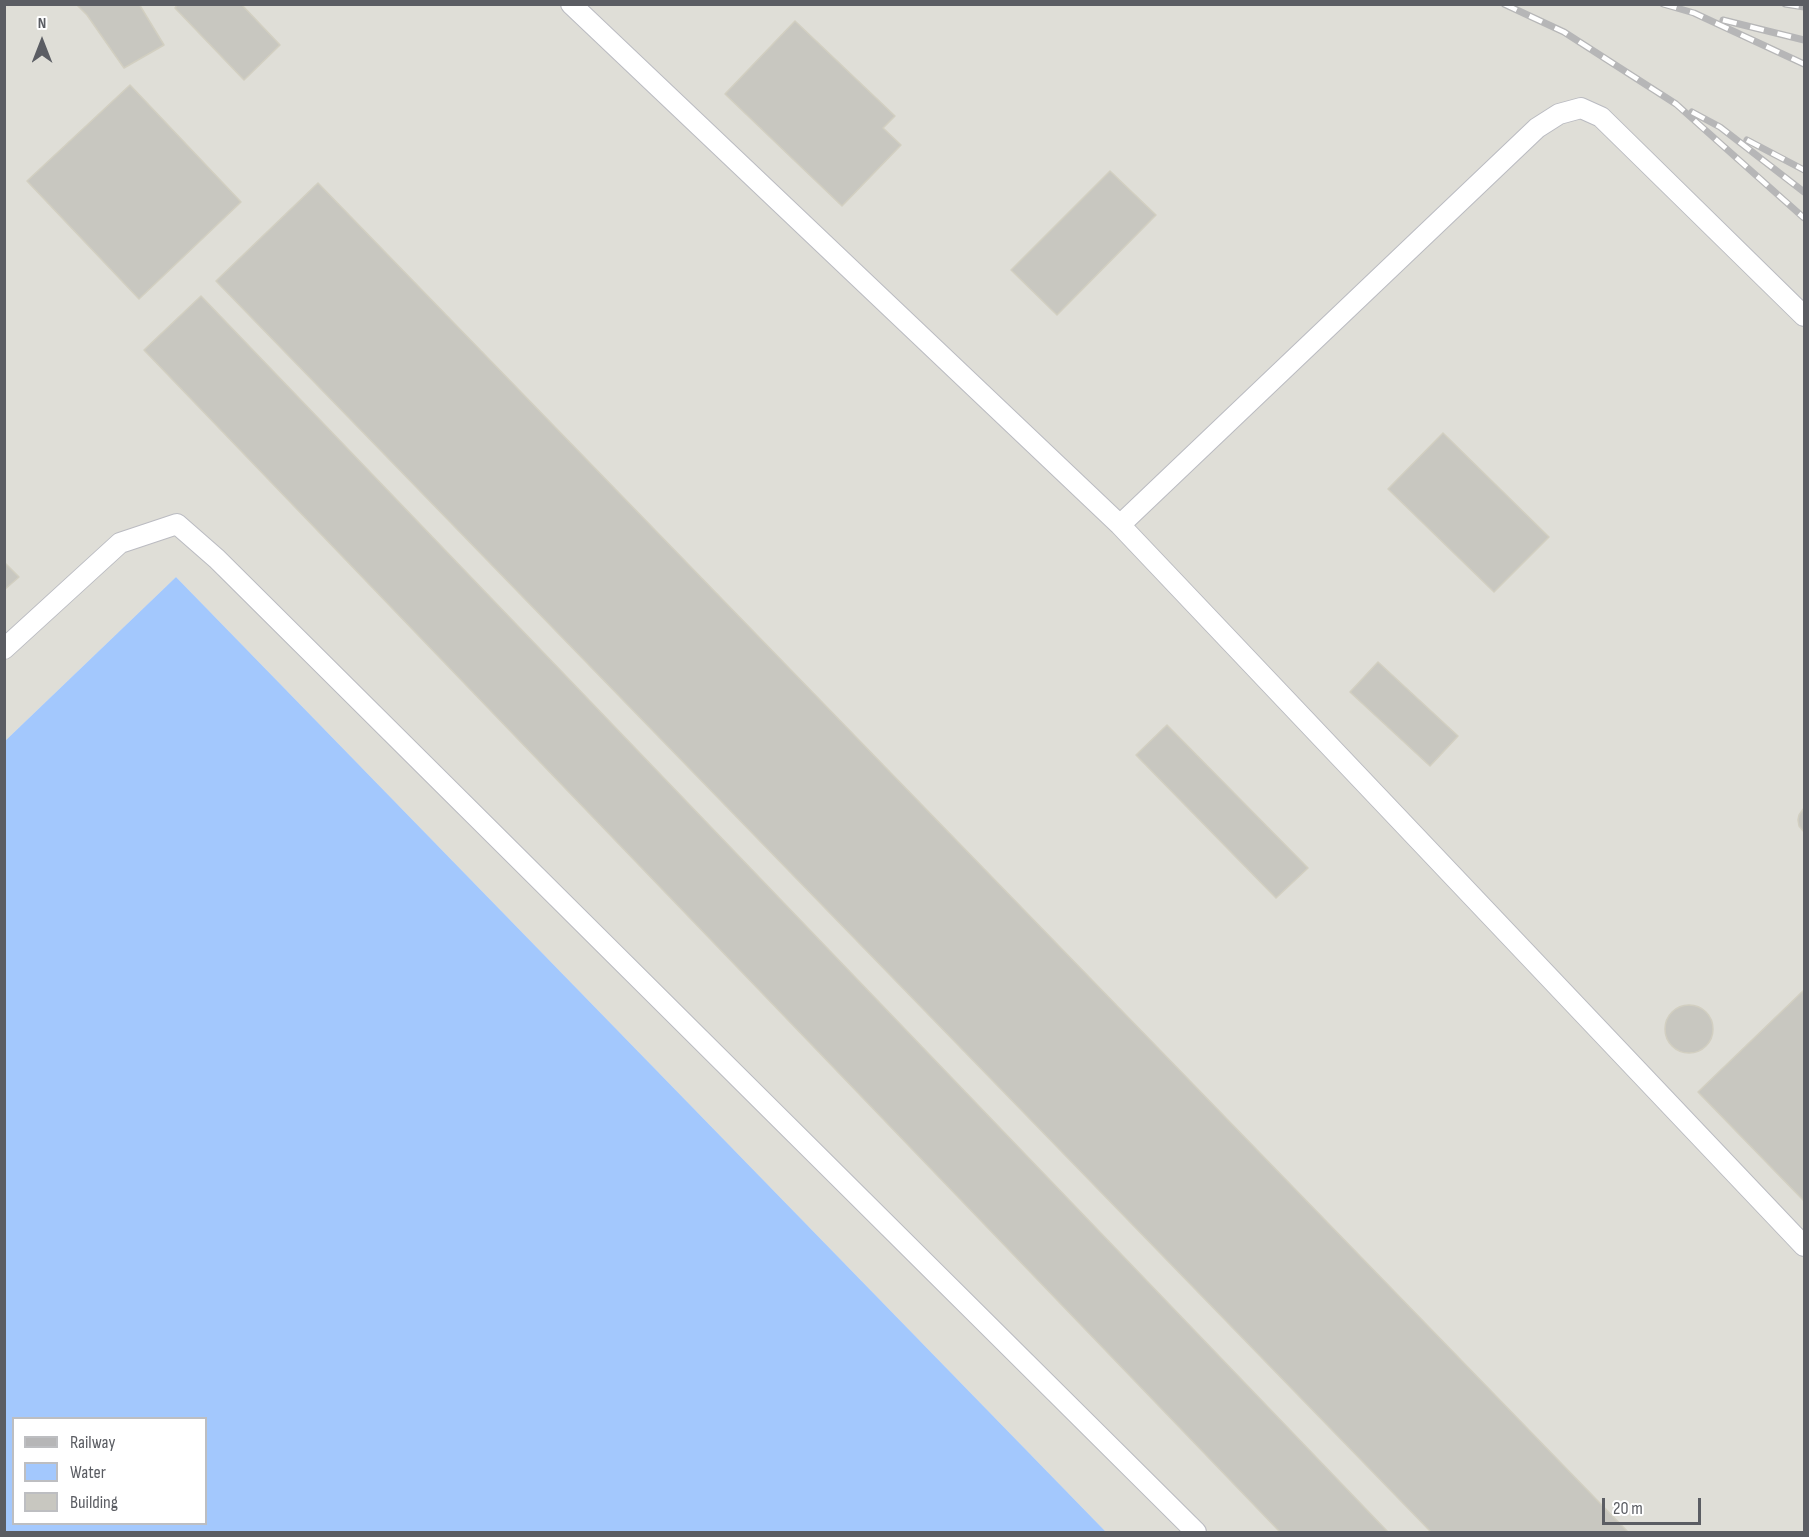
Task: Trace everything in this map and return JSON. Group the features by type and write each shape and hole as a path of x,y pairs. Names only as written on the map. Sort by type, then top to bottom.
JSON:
{"lane":[{"path":"571,4 1120,525 1804,1246"},
{"path":"1120,525 1537,128 1558,114 1581,108 1600,117 1804,316"},
{"path":"4,649 120,543 177,524 217,559 1196,1533"}],"shaded area":[{"path":"5,5 1804,5 1804,1532 1106,1532 176,577 5,741"}],"water":[{"path":"176,577 1106,1532 5,1532 5,741"}],"building":[{"path":"76,4 139,4 164,45 124,68 87,15"},
{"path":"178,4 241,4 280,45 244,80 175,8"},
{"path":"795,21 895,116 883,128 901,145 842,206 725,94"},
{"path":"130,85 241,202 139,299 27,181"},
{"path":"1110,171 1156,215 1057,315 1011,270"},
{"path":"318,183 1628,1532 1431,1532 216,281"},
{"path":"201,296 1388,1532 1280,1532 144,350"},
{"path":"1443,433 1549,537 1494,592 1388,489"},
{"path":"4,562 19,577 4,590"},
{"path":"1378,662 1458,736 1430,766 1350,692"},
{"path":"1167,725 1308,868 1276,898 1136,755"},
{"path":"1804,808 1804,832 1798,820"},
{"path":"1804,990 1804,1201 1698,1092"},
{"path":"1689,1005 1706,1012 1713,1029 1706,1046 1689,1053 1672,1046 1665,1029 1672,1012"}],"railway":[{"path":"1504,4 1564,32 1676,104 1804,218"},
{"path":"1663,4 1694,13 1804,64"},
{"path":"1785,4 1804,7"},
{"path":"1723,20 1804,40"},
{"path":"1692,112 1720,127 1804,192"},
{"path":"1747,140 1804,170"}]}
